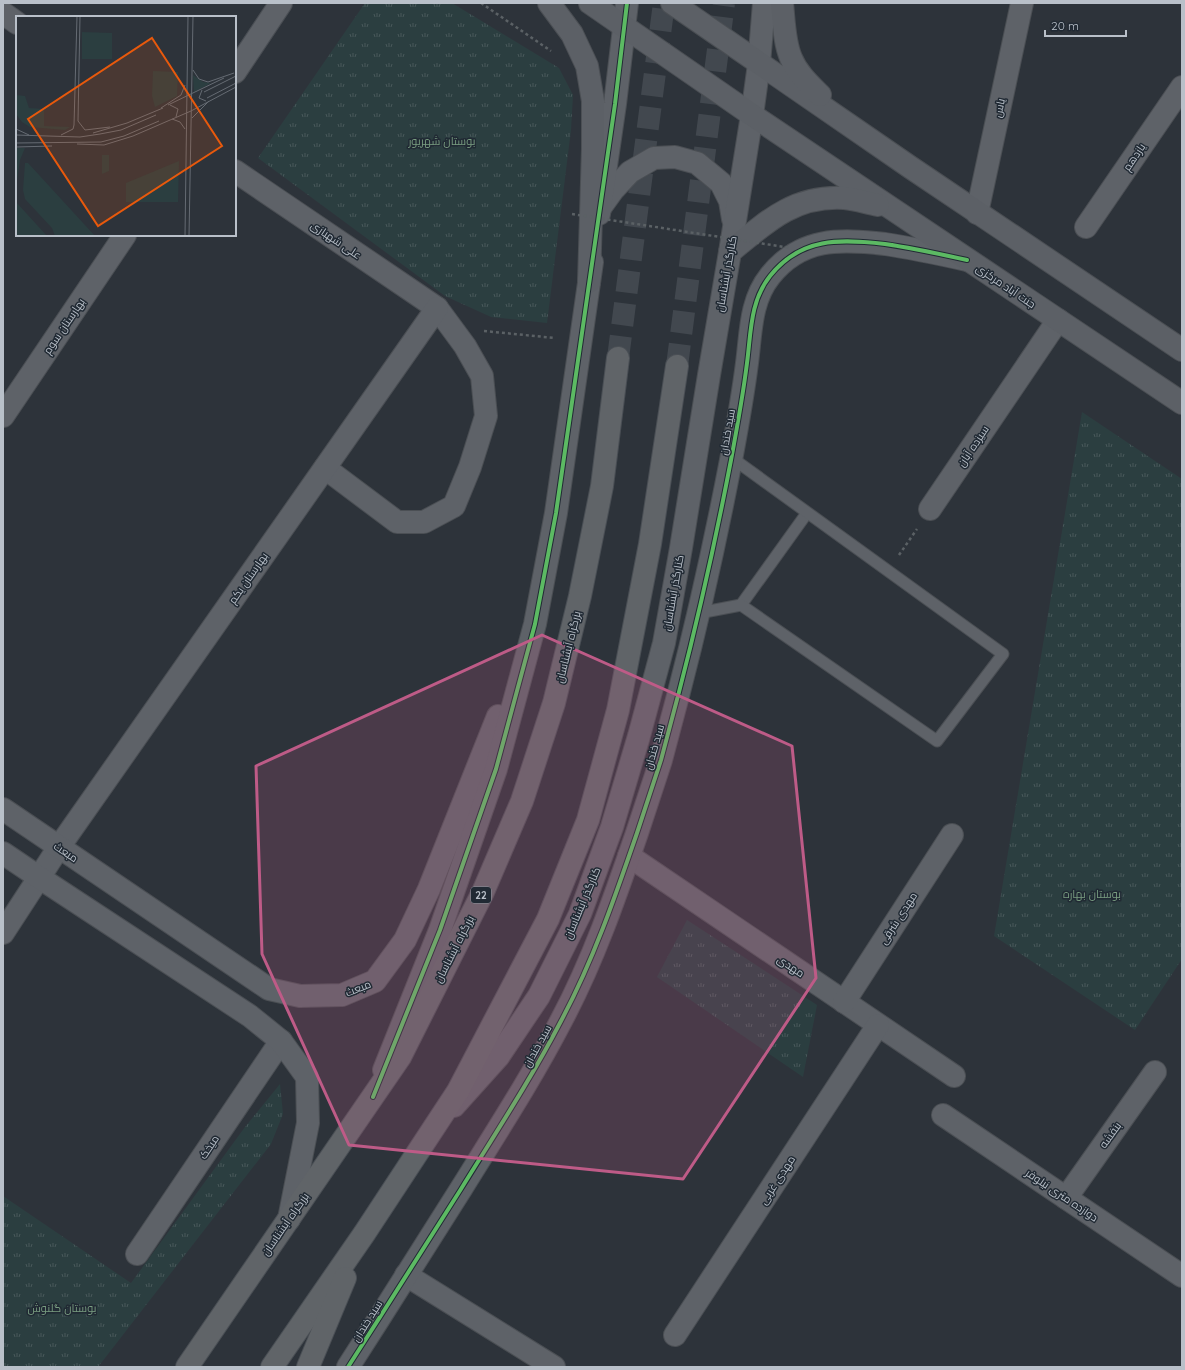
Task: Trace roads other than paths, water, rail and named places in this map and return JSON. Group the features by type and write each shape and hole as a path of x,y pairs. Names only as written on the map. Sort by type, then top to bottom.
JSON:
{"highway":[{"name":"بزرگراه آبشناسان","path":"187,1367 400,1057 479,899 524,793 554,703 580,596 602,486 618,358"},
{"path":"272,1367 364,1234 458,1091 548,919 588,820 618,710 650,544 677,366"},
{"path":"308,1367 364,1234"}],"main road":[{"path":"549,3 572,34 587,66 593,101 589,282"},
{"name":"جنت آباد مرکزی","path":"590,3 752,116 1182,403"},
{"path":"672,3 977,213 1182,350"},
{"path":"778,4 791,58 804,79 823,97 910,167"},
{"path":"730,252 764,224 791,207 819,199 845,198 889,207"}],"street":[{"path":"236,71 282,3"},
{"path":"373,1097 440,930 496,769 535,624 556,514 627,3"},
{"name":"یاس","path":"977,213 1022,3"},
{"name":"کنارگذر آبشناسان","path":"433,1129 498,1057 540,996 580,914 612,827 639,736 664,643 734,228 759,64 778,4"},
{"path":"3,13 16,22"},
{"name":"یازدهم","path":"1086,227 1182,87"},
{"path":"599,210 613,190 630,172 654,158 675,157 696,163 721,183 730,201 734,228"},
{"name":"علی شهبازی","path":"236,172 437,308 465,346 482,376 486,416 470,467 454,506 424,522 396,522 325,468"},
{"name":"بهارستان سوم","path":"3,416 124,236"},
{"name":"سید خندان","path":"348,1367 487,1148 533,1071 562,1020 609,915 661,759 699,613 732,458 747,366 753,314 761,289 768,278 788,258 801,250 830,241 848,240 909,248 967,260"},
{"name":"بهارستان یکم","path":"3,933 59,847 437,308"},
{"name":"سیزده آبان","path":"930,509 1058,320"},
{"name":"مبعث","path":"3,810 268,989 300,996 342,995 376,981 405,940 430,889 535,624"},
{"name":"مهدی شرقی","path":"844,1002 952,834"},
{"path":"3,853 250,1016 282,1041 307,1077 308,1123 289,1219"},
{"name":"مهدی","path":"629,856 954,1076"},
{"name":"مهدی غربی","path":"675,1335 878,1025"},
{"name":"میخک","path":"137,1254 282,1041"},
{"name":"بنفشه","path":"1066,1198 1155,1072"},
{"name":"دوازده متری نیلوفر","path":"943,1115 1182,1276"},
{"path":"406,1275 554,1367"}],"lane":[{"path":"732,458 1003,654 937,741 741,605"},
{"path":"699,613 741,605 807,513"}],"tunnel":[{"path":"618,358 664,3"},
{"path":"677,366 724,3"}],"park label":[{"name":"بوستان شهریور","path":"442,141"},
{"name":"بوستان بهاره","path":"1092,894"},
{"name":"بوستان گلنوش","path":"62,1308"}]}
